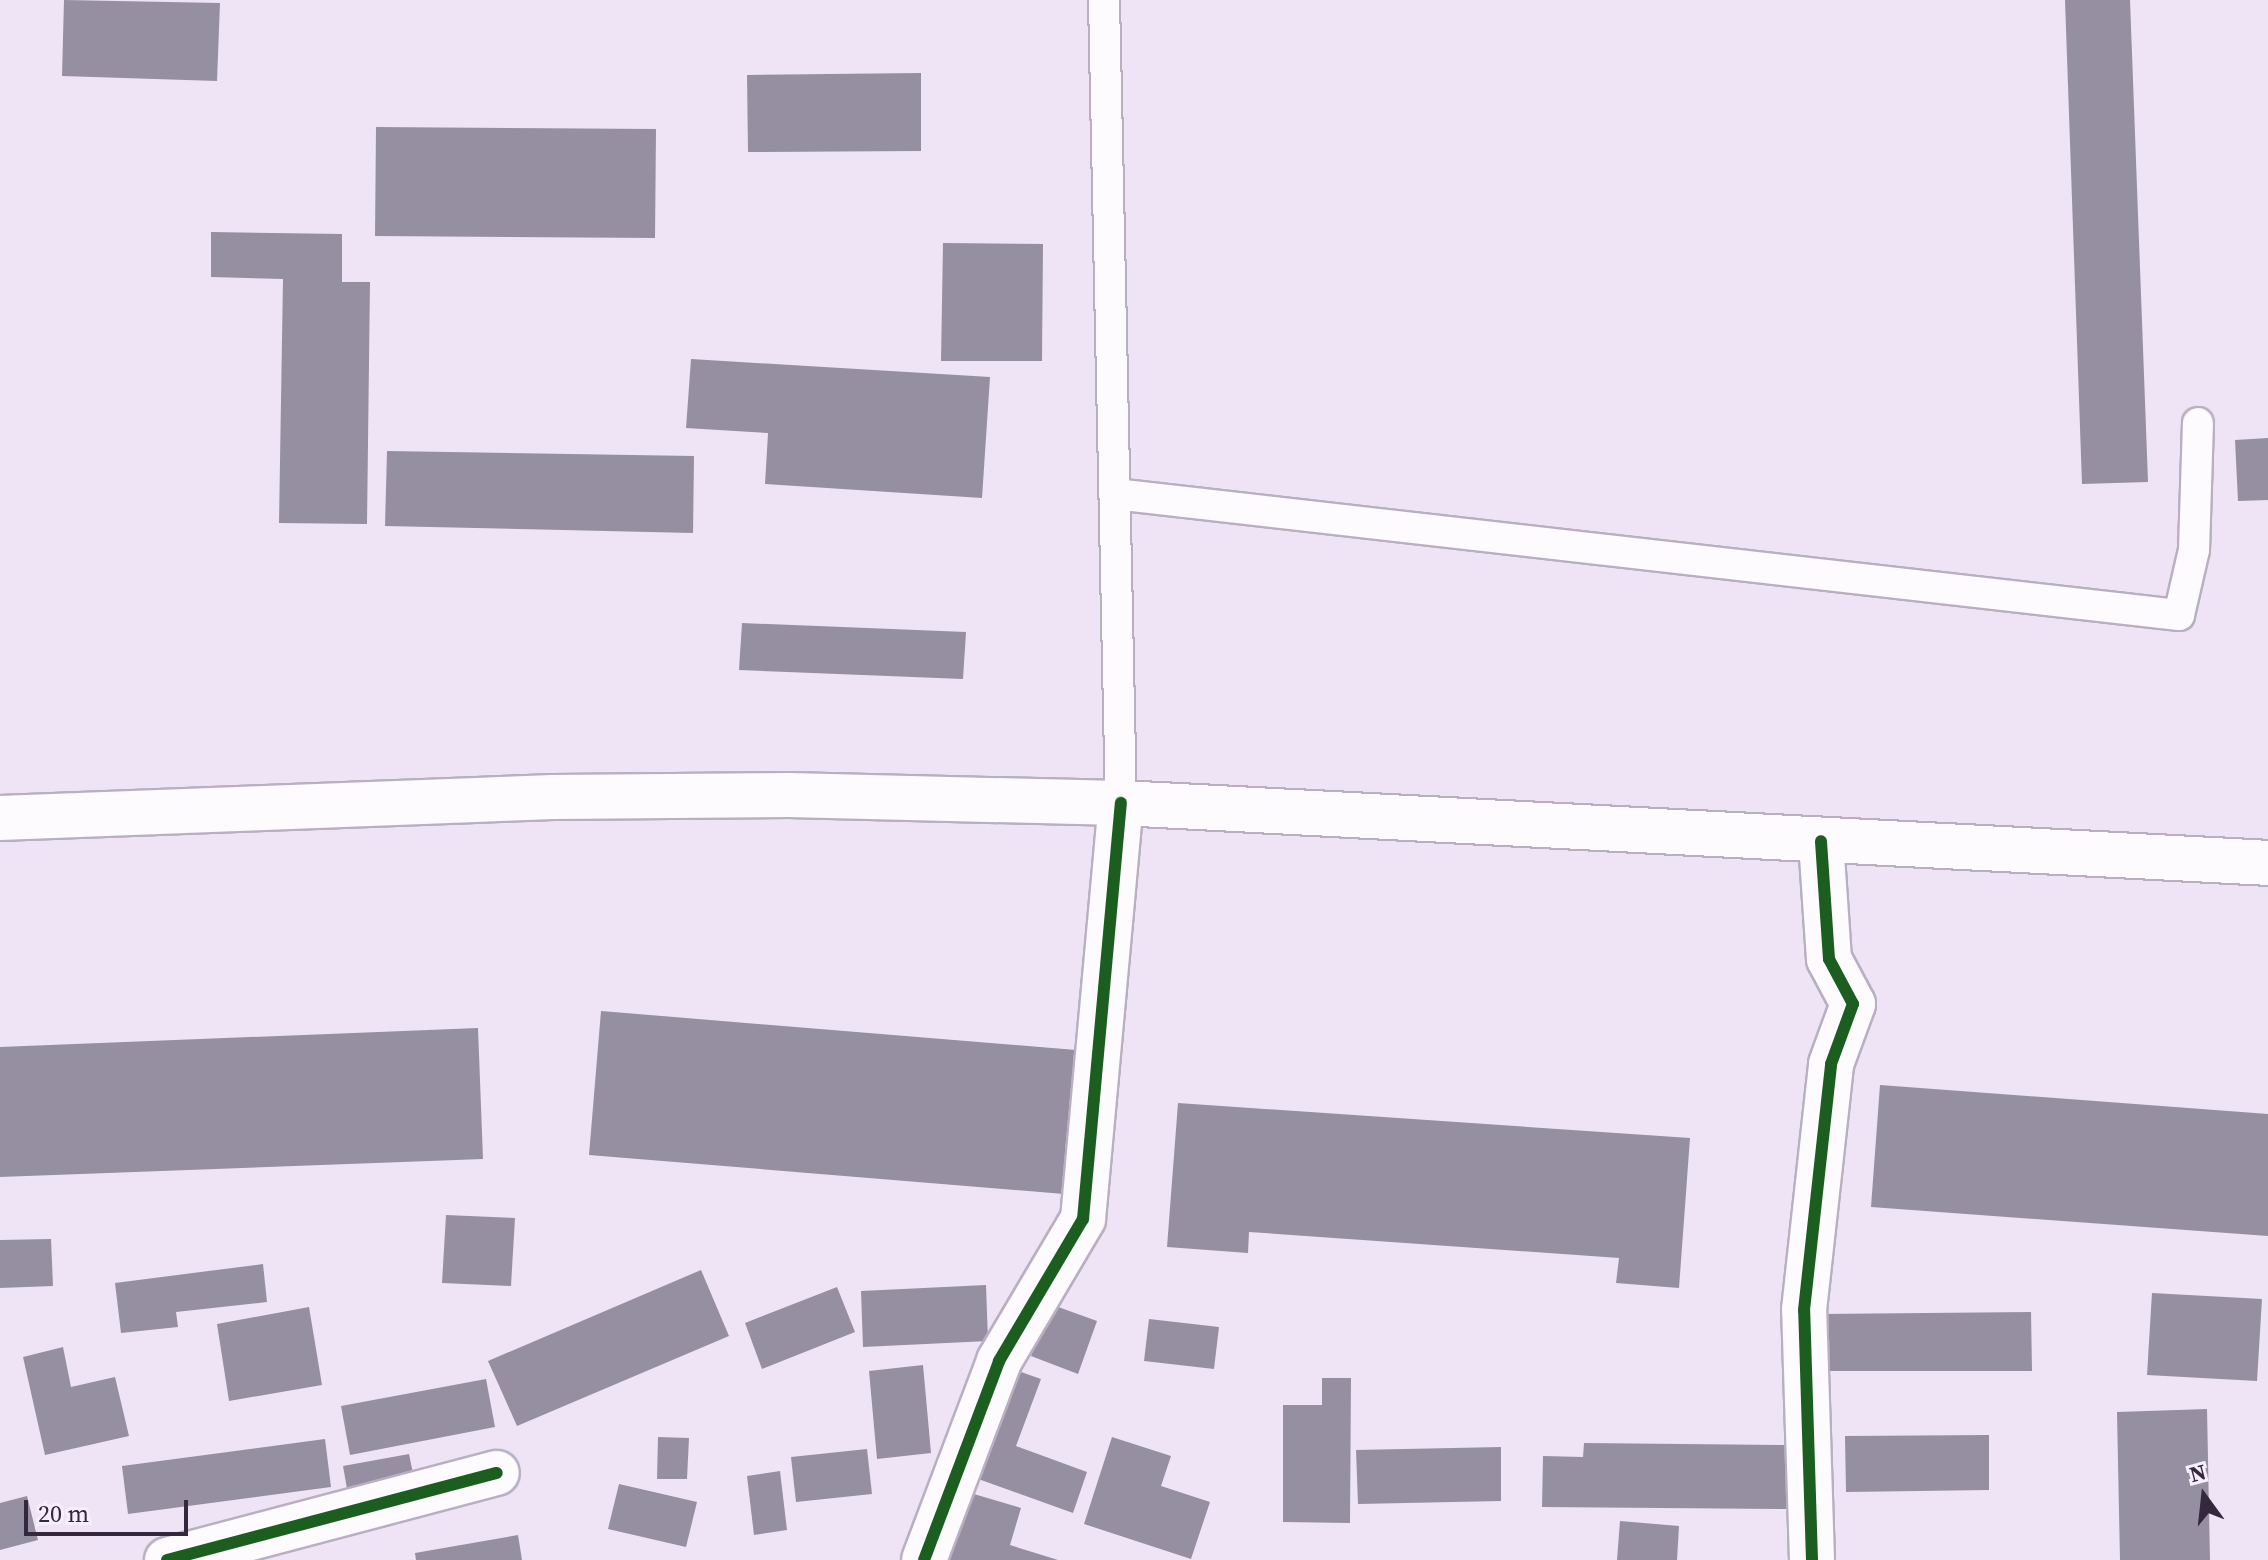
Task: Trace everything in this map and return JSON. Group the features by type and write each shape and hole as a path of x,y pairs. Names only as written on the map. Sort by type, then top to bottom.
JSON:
{"main road":[{"path":"0,818 553,797 789,795 1121,803 2268,863"},
{"path":"924,1560 999,1361 1083,1219 1121,803"},
{"path":"1812,1560 1804,1310 1831,1064 1853,1004 1829,959 1821,841"},
{"path":"167,1560 497,1473"}],"lane":[{"path":"1104,0 1121,803"},
{"path":"1115,494 2179,615 2194,550 2198,423"}],"building":[{"path":"64,0 220,3 217,81 62,76"},
{"path":"2065,0 2130,0 2148,482 2082,484"},
{"path":"921,73 921,151 748,152 747,75"},
{"path":"376,127 656,129 655,238 375,236"},
{"path":"211,232 342,234 342,282 370,282 367,524 279,523 283,279 211,277"},
{"path":"943,243 1043,244 1042,361 941,361"},
{"path":"691,359 990,377 982,498 765,484 768,433 686,428"},
{"path":"2268,438 2268,500 2238,501 2235,440"},
{"path":"387,451 694,456 693,533 385,526"},
{"path":"742,623 966,632 963,679 739,670"},
{"path":"601,1011 1088,1051 1076,1195 589,1155"},
{"path":"478,1028 483,1159 0,1177 0,1047"},
{"path":"1880,1085 2268,1114 2268,1236 1871,1207"},
{"path":"1178,1103 1690,1138 1679,1288 1616,1283 1619,1258 1249,1232 1248,1253 1167,1247"},
{"path":"446,1215 515,1218 511,1286 442,1283"},
{"path":"51,1239 53,1286 0,1288 0,1240"},
{"path":"263,1264 267,1302 176,1312 178,1327 121,1333 115,1283"},
{"path":"701,1270 729,1336 517,1426 488,1361"},
{"path":"986,1285 988,1341 863,1347 861,1291"},
{"path":"837,1287 855,1332 762,1369 745,1323"},
{"path":"2152,1293 2262,1299 2257,1381 2147,1375"},
{"path":"1050,1304 1097,1321 1078,1374 1031,1356"},
{"path":"309,1307 322,1385 229,1401 217,1324"},
{"path":"2031,1312 2032,1371 1822,1371 1821,1314"},
{"path":"1149,1319 1219,1327 1214,1369 1144,1361"},
{"path":"63,1347 71,1387 115,1377 129,1436 45,1455 23,1357"},
{"path":"923,1365 931,1453 877,1459 869,1371"},
{"path":"1010,1368 1041,1379 1016,1446 1087,1472 1073,1513 970,1476"},
{"path":"1322,1378 1351,1378 1350,1523 1283,1522 1283,1405 1322,1405"},
{"path":"486,1379 495,1427 350,1455 341,1406"},
{"path":"2207,1409 2210,1560 2120,1560 2117,1412"},
{"path":"1989,1435 1989,1490 1846,1492 1845,1436"},
{"path":"658,1437 689,1438 687,1479 657,1479"},
{"path":"1112,1437 1171,1456 1161,1486 1210,1502 1191,1559 1084,1524"},
{"path":"325,1439 331,1487 128,1514 122,1466"},
{"path":"1584,1443 1787,1445 1786,1509 1542,1507 1543,1456 1583,1457"},
{"path":"1501,1447 1501,1501 1358,1504 1356,1450"},
{"path":"867,1449 872,1494 796,1502 791,1457"},
{"path":"409,1454 416,1488 349,1500 343,1466"},
{"path":"780,1471 787,1530 754,1535 747,1476"},
{"path":"619,1484 697,1502 686,1547 608,1529"},
{"path":"967,1492 1021,1508 1010,1545 1058,1560 947,1560"},
{"path":"27,1496 38,1540 0,1550 0,1503"},
{"path":"1620,1521 1679,1526 1677,1560 1617,1560"},
{"path":"518,1535 522,1560 416,1560 415,1553"}],"cycle path":[{"path":"924,1560 999,1361 1083,1219 1121,803"},
{"path":"1812,1560 1804,1310 1831,1064 1853,1004 1829,959 1821,841"},
{"path":"167,1560 497,1473"}]}
